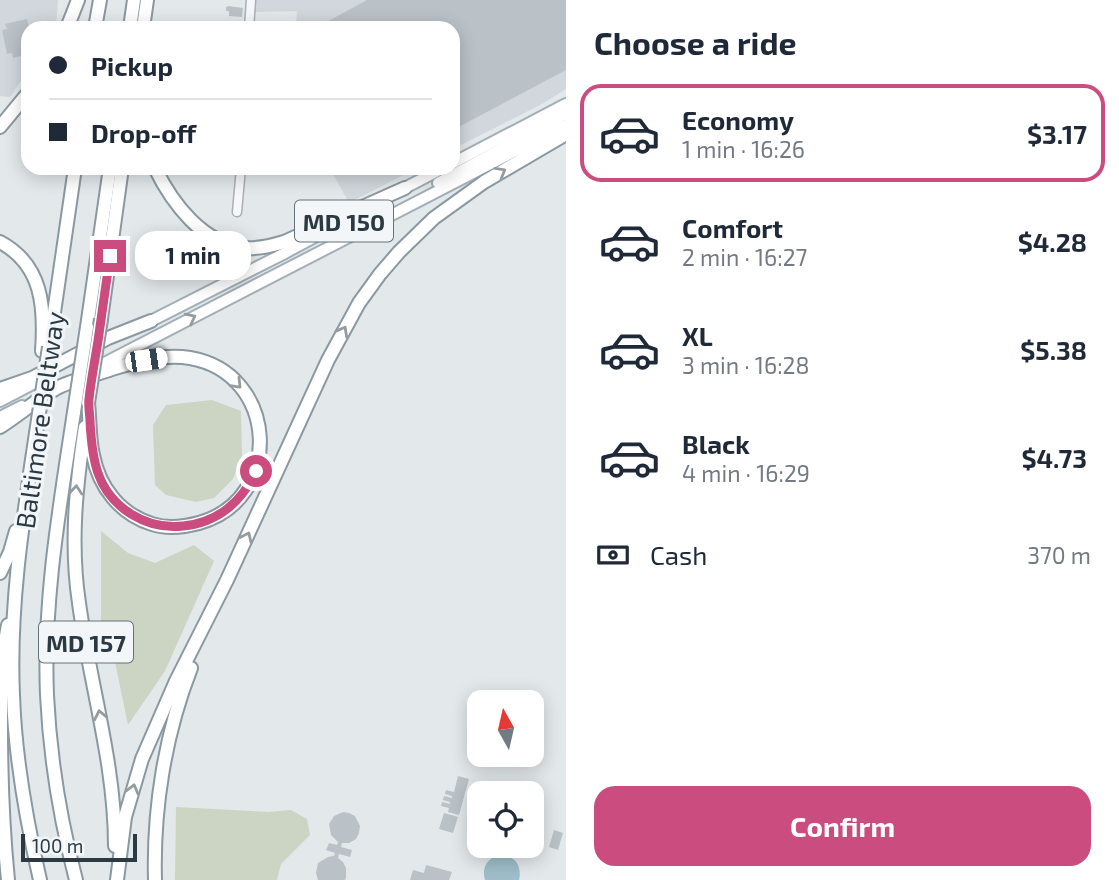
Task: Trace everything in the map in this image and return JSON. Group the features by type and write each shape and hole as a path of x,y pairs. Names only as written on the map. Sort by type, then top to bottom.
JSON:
{"highway":[{"path":"70,21 78,0"},
{"path":"96,21 100,0"},
{"path":"131,21 134,0"},
{"path":"145,21 148,0"},
{"path":"0,127 21,102"},
{"path":"115,880 125,817 142,759 176,681 227,580 349,320 370,288 414,237 456,201 566,134"},
{"name":"Baltimore Beltway","path":"40,880 22,792 13,694 13,659 17,580 35,433 74,175"},
{"name":"Baltimore Beltway","path":"76,880 56,787 47,693 47,648 54,556 109,175"},
{"name":"MD 157","path":"115,880 115,820 111,779 76,577 75,500 121,175"},
{"path":"159,175 188,218 216,239 243,248 284,242 405,188"},
{"path":"0,242 20,257 35,280 43,308 46,349"},
{"path":"0,389 32,378 108,338 151,321"},
{"path":"0,427 58,387 124,366 163,358 192,358 226,373 244,391 257,417 260,446 256,471 250,484 231,507 206,521 164,527 138,519 114,501 98,474 90,437 88,402"},
{"path":"0,573 10,552 27,498"},
{"name":"MD 157","path":"8,880 3,812 1,702 3,647 17,580"},
{"path":"155,880 162,774 172,726 186,679 227,580"}],"main road":[{"path":"460,159 566,104"},
{"path":"460,171 566,114"},
{"name":"MD 150","path":"0,418 566,125"},
{"name":"MD 150","path":"0,401 430,175"},
{"path":"402,209 424,191 454,175"}],"street":[{"path":"250,21 251,0"},
{"path":"237,212 240,175"}],"shaded area":[{"path":"0,0 58,0 56,21 21,21 21,80 10,97 0,96"},
{"path":"254,0 566,0 566,89 460,145 460,21 296,21 297,11 253,12"},
{"path":"334,175 403,175 349,203"}],"green space":[{"path":"212,400 241,411 242,456 233,479 214,498 196,502 166,495 155,485 153,425 166,405"},
{"path":"101,531 128,553 155,563 194,545 214,561 165,671 128,725 115,662 101,632"},
{"path":"176,807 268,812 291,810 307,819 310,835 281,864 277,880 175,880"}],"water":[{"path":"492,858 512,858 520,870 519,880 485,880 487,863"}],"building":[{"path":"367,0 566,0 566,70 460,126 460,21 328,21"},
{"path":"226,7 243,8 242,17 229,16"},
{"path":"27,19 21,21 21,56 13,58 12,53 7,54 2,30 7,29 5,24"},
{"path":"458,776 469,779 459,815 448,812 449,808 441,806 442,802 450,804 443,800 444,796 452,798 445,794 446,790 454,792"},
{"path":"343,812 355,816 360,826 356,839 342,843 341,847 352,850 350,857 339,854 338,858 346,868 346,878 318,880 318,863 334,856 335,853 326,850 329,843 337,845 338,842 331,835 329,824 334,816"},
{"path":"444,813 458,817 453,833 439,829"},
{"path":"554,830 563,833 558,850 549,847"},
{"path":"426,865 452,872 449,880 410,880 413,870 424,873"}],"route":[{"path":"110,256 88,402 93,457 98,474 114,501 138,519 151,524 164,527 192,525 206,521 231,507 250,484 256,471"}]}
